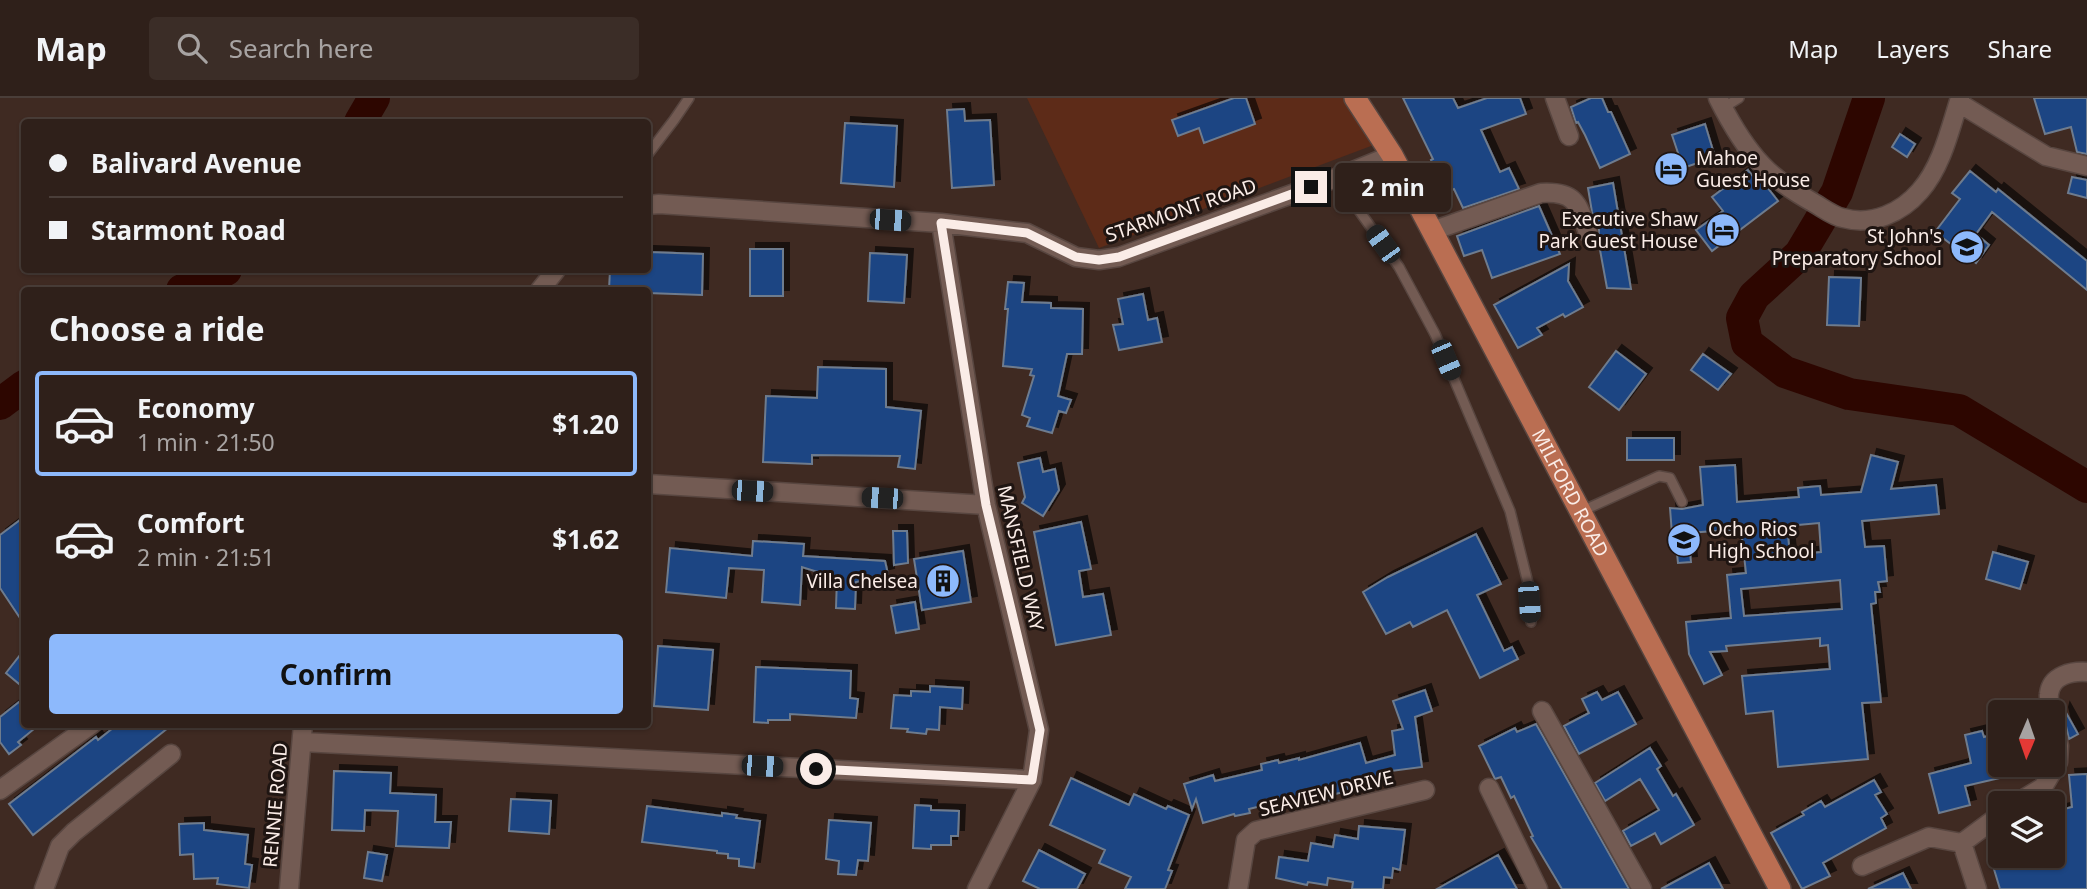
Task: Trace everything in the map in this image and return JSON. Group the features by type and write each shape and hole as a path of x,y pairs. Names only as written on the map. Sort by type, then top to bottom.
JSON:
{"main road":[{"name":"MILFORD ROAD","path":"1355,98 1392,155 1780,889"}],"street":[{"path":"1555,98 1569,136"},
{"path":"1721,103 1744,143 1763,167 1791,190 1842,218 1873,219 1887,216 1906,206 1929,180 1940,158 1960,101 2046,156 2087,166"},
{"name":"STARMONT ROAD","path":"651,205 941,223 1027,233 1076,257 1099,260 1119,257 1392,155"},
{"path":"1432,231 1541,193 1554,193 1573,199 1588,233"},
{"name":"MANSFIELD WAY","path":"941,223 986,505 1040,730 1032,780 976,889"},
{"path":"542,287 554,273"},
{"path":"651,484 986,505"},
{"path":"2050,700 2049,693 2056,679 2071,672 2087,672"},
{"path":"1542,711 1642,889"},
{"path":"0,790 86,728"},
{"path":"303,733 1032,780"},
{"name":"RENNIE ROAD","path":"289,889 303,733"},
{"path":"44,889 60,846 171,754"},
{"path":"2036,791 2043,787 2049,777"},
{"path":"1489,788 1538,889"},
{"name":"SEAVIEW DRIVE","path":"1238,889 1246,840 1256,831 1425,790"},
{"path":"1862,866 1929,837 1962,843 1988,824"},
{"path":"1962,843 1977,889"}],"lane":[{"path":"651,150 689,98"},
{"path":"1721,103 1739,98"},
{"path":"1336,178 1399,267 1435,334 1510,512 1528,583 1531,622"},
{"path":"1580,511 1659,476 1670,478 1682,502"}],"shaded area":[{"path":"1027,98 1357,98 1379,143 1099,248"}],"building":[{"path":"1234,98 1246,98 1255,124 1204,143 1199,128 1178,136 1172,120"},
{"path":"1403,98 1453,98 1458,108 1487,98 1520,98 1526,114 1481,130 1500,172 1509,168 1519,189 1463,208 1454,189 1446,192"},
{"path":"1591,98 1602,98 1630,154 1600,168 1585,135 1578,122 1576,123 1571,107"},
{"path":"2034,98 2087,98 2087,154 2077,152 2071,127 2045,134"},
{"path":"964,109 965,121 990,120 994,185 952,188 947,110"},
{"path":"845,123 897,126 894,187 841,183"},
{"path":"1705,124 1715,157 1683,168 1672,135"},
{"path":"1900,134 1915,144 1907,157 1892,147"},
{"path":"1748,170 1755,179 1757,177 1763,182 1778,201 1712,251 1696,230 1723,211 1712,197"},
{"path":"1970,171 1996,192 1998,189 2087,261 2087,290 1992,212 1976,234 1989,245 1976,263 1935,232 1960,199 1952,193"},
{"path":"2072,177 2087,180 2087,198 2068,193"},
{"path":"1613,183 1631,289 1607,288 1598,239 1599,230 1592,212 1588,188"},
{"path":"1539,206 1560,254 1492,278 1482,250 1464,256 1457,236"},
{"path":"750,249 783,249 783,296 750,296"},
{"path":"651,252 703,254 702,295 651,293 651,287 609,287 610,273 651,273"},
{"path":"870,253 907,255 904,303 868,301"},
{"path":"1569,264 1568,281 1583,307 1537,328 1542,335 1518,348 1494,305"},
{"path":"1829,277 1861,278 1859,326 1827,325"},
{"path":"1008,282 1024,283 1022,302 1051,303 1051,308 1083,309 1082,354 1067,354 1058,396 1071,400 1066,413 1059,411 1052,433 1027,426 1030,418 1022,415 1034,376 1030,375 1032,369 1003,366"},
{"path":"1143,294 1148,320 1157,318 1162,342 1119,350 1113,325 1123,324 1118,299"},
{"path":"1616,351 1646,374 1619,410 1589,387"},
{"path":"1703,354 1731,374 1718,390 1691,370"},
{"path":"818,367 886,369 886,407 921,411 915,469 898,467 900,456 812,455 812,464 763,462 766,396 817,398"},
{"path":"1627,438 1674,438 1674,460 1627,460"},
{"path":"1871,455 1898,462 1891,489 1936,485 1939,514 1862,521 1865,547 1884,546 1887,581 1878,582 1880,592 1875,592 1876,603 1871,604 1881,702 1862,703 1868,759 1778,767 1773,711 1746,714 1742,676 1830,669 1828,645 1820,646 1820,638 1726,646 1727,651 1710,652 1722,675 1704,684 1689,654 1686,622 1731,618 1727,575 1746,573 1741,529 1688,533 1691,562 1678,563 1670,508 1703,505 1700,467 1735,465 1737,502 1799,497 1798,488 1820,486 1821,495 1861,492","holes":["1819,523 1821,552 1790,555 1787,526","1840,580 1842,609 1744,616 1741,589"]},
{"path":"1040,458 1043,472 1055,469 1059,490 1043,516 1022,503 1025,497 1018,463"},
{"path":"21,519 21,620 0,588 0,535"},
{"path":"1081,522 1091,569 1079,571 1083,597 1103,594 1111,635 1056,645 1034,532"},
{"path":"893,531 907,531 908,563 894,565"},
{"path":"1476,534 1501,584 1477,595 1504,651 1512,647 1518,659 1480,678 1447,610 1413,627 1410,622 1386,634 1363,592"},
{"path":"753,541 804,544 803,556 885,561 888,574 856,582 855,609 836,608 837,578 802,567 800,605 762,602 764,570 729,568 726,598 666,592 670,548 752,556"},
{"name":"Villa Chelsea","path":"963,551 971,602 922,610 914,559"},
{"path":"1993,552 2028,562 2020,589 1986,579"},
{"path":"915,602 919,629 896,633 891,606"},
{"path":"658,646 713,650 708,710 654,706"},
{"path":"21,654 21,686 6,673"},
{"path":"756,667 851,671 850,698 858,699 856,718 790,714 790,720 754,722"},
{"path":"930,686 963,688 962,709 940,707 939,730 927,729 926,734 891,728 894,695 911,696 911,691 930,692"},
{"path":"1425,690 1432,711 1415,717 1422,767 1383,772 1385,777 1348,787 1349,791 1330,795 1331,800 1312,804 1311,800 1291,805 1289,799 1249,809 1250,813 1234,814 1203,823 1196,799 1192,809 1184,784 1213,775 1215,781 1262,770 1261,764 1278,760 1279,763 1299,760 1360,743 1366,763 1395,755 1392,731 1403,729 1393,701"},
{"path":"1597,692 1602,700 1618,692 1636,724 1579,754 1564,726 1589,713 1582,699"},
{"path":"21,700 21,728 35,728 18,742 21,745 9,754 0,742 0,717"},
{"path":"2065,711 2078,734 2069,739 2065,722"},
{"path":"1536,724 1629,889 1562,889 1531,837 1533,836 1514,796 1511,798 1501,777 1495,779 1479,746 1515,728 1517,732"},
{"path":"113,728 168,728 33,835 9,804 96,737 98,740"},
{"path":"1982,731 1984,737 1988,736 1988,777 2000,778 1965,786 1970,805 1939,813 1929,774 1971,763 1965,735"},
{"path":"1650,748 1661,766 1657,769 1694,825 1661,844 1655,833 1631,846 1623,831 1659,810 1640,779 1605,801 1595,783"},
{"path":"334,771 391,773 390,793 436,795 435,822 451,822 449,848 396,846 398,811 365,810 364,831 332,830"},
{"path":"2087,774 2087,889 2000,889 1994,868 2065,868 2065,809 2072,807 2069,775"},
{"path":"1071,778 1129,805 1134,794 1166,809 1168,806 1189,815 1168,870 1172,871 1165,889 1125,889 1131,877 1099,863 1105,850 1050,825"},
{"path":"1874,780 1881,792 1875,795 1887,814 1881,818 1886,828 1823,863 1830,876 1802,889 1771,833 1804,815 1802,812 1821,801 1825,807"},
{"path":"511,799 551,801 549,834 509,831"},
{"path":"915,805 931,806 931,810 959,811 958,836 951,836 951,845 931,845 931,849 913,848"},
{"path":"647,806 722,816 722,813 760,821 754,868 739,866 739,859 728,858 728,854 717,851 642,842"},
{"path":"829,820 871,823 868,861 858,860 856,875 838,874 839,861 826,859"},
{"path":"204,823 204,830 248,835 245,864 252,865 249,888 217,884 218,878 194,879 193,854 180,855 179,824"},
{"path":"1359,826 1405,830 1400,870 1393,868 1392,878 1384,877 1383,889 1352,889 1353,882 1328,878 1327,885 1308,882 1307,885 1276,878 1279,857 1308,861 1311,843 1333,847 1335,835 1358,839"},
{"path":"1039,850 1085,874 1077,889 1040,889 1023,881"},
{"path":"368,852 387,855 382,881 364,878"},
{"path":"1498,855 1517,889 1437,889"},
{"path":"1709,863 1723,889 1661,889"},
{"path":"1903,873 1911,889 1868,889"}],"waterway":[{"path":"362,119 374,98"},
{"path":"1869,98 1837,192 1800,254 1754,296 1742,318 1747,343 1785,372 1849,394 1959,410 2087,487"},
{"path":"189,287 219,273"},
{"path":"0,404 21,388"}],"place":[{"name":"Mahoe Guest House","path":"1671,169"},
{"name":"Executive Shaw Park Guest House","path":"1723,230"},
{"name":"St John's Preparatory School","path":"1967,247"},
{"name":"Ocho Rios High School","path":"1684,540"},
{"name":"Villa Chelsea","path":"943,581"}],"route":[{"path":"816,769 1032,780 1040,730 986,505 941,223 1027,233 1076,257 1099,260 1119,257 1311,187"}]}
